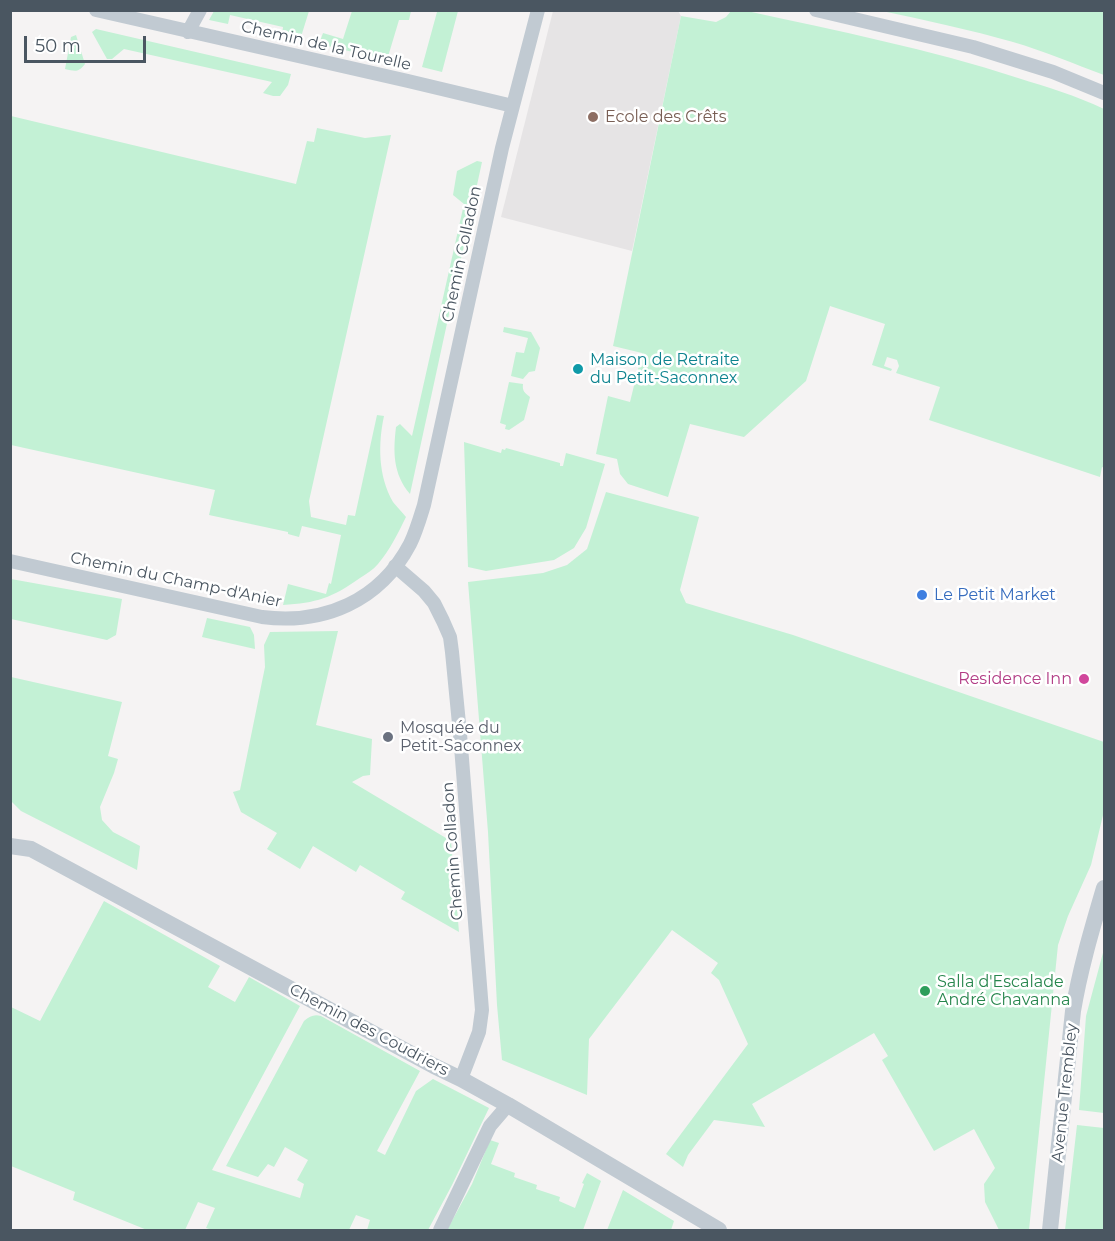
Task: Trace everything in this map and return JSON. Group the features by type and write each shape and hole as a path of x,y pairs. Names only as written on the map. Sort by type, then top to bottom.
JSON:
{"street":[{"name":"Chemin de la Tourelle","path":"96,10 513,106"},
{"path":"188,32 200,10"},
{"name":"Chemin Colladon","path":"424,505 496,177 538,10"},
{"path":"816,10 974,47 1053,72 1104,93"},
{"name":"Chemin du Champ-d'Anier","path":"10,561 262,617 287,620 322,615 345,606 380,583 395,566 413,537 424,505"},
{"name":"Chemin Colladon","path":"395,566 424,591 434,603 450,637 452,652 482,1010 479,1032 461,1078"},
{"name":"Chemin des Coudriers","path":"10,846 31,849 434,1066 461,1078 719,1230"},
{"name":"Avenue Trembley","path":"1050,1230 1073,1011 1085,950 1104,888"},
{"path":"440,1230 490,1126 508,1105"}],"shaded area":[{"name":"Ecole des Crêts","path":"553,11 678,11 681,16 632,251 501,217"}],"green space":[{"path":"214,10 309,11 300,40 282,35 283,27 230,15 228,24 209,20"},
{"path":"352,11 411,11 409,20 399,20 387,60 319,44 323,33 343,39"},
{"path":"434,11 458,11 442,72 422,67 437,12"},
{"path":"731,11 747,11 951,58 1051,88 1104,109 1104,468 1102,467 1100,477 929,420 940,387 896,373 899,366 897,360 887,357 884,366 892,369 891,371 872,365 885,324 830,306 806,381 744,437 690,424 668,497 628,484 620,474 617,459 596,454 608,396 630,402 642,353 613,346 681,16 716,22 726,17"},
{"path":"882,11 1104,11 1104,75 1013,42"},
{"path":"96,29 291,74 288,85 280,96 273,96 263,93 272,82 124,49 112,59 107,59 92,32"},
{"path":"76,35 85,64 76,71 65,69 71,37"},
{"path":"11,116 296,184 307,141 314,142 317,128 365,138 391,135 309,501 311,517 346,525 348,515 355,516 377,415 384,416 380,449 384,482 393,502 406,517 394,541 372,570 341,590 323,598 305,603 283,605 288,584 326,594 329,583 331,584 341,535 302,526 299,537 288,534 288,532 209,515 215,490 11,445"},
{"path":"477,161 482,162 410,494 400,479 395,462 396,427 400,424 412,436 464,204 453,195 457,171"},
{"path":"504,327 531,332 540,348 535,371 529,372 523,379 511,376 516,352 524,353 528,338 503,332"},
{"path":"509,382 523,384 524,392 530,397 524,420 509,430 505,429 506,425 500,423"},
{"path":"464,442 501,453 502,449 506,448 560,463 560,466 563,466 566,453 605,464 586,528 574,548 554,560 486,571 468,567"},
{"path":"606,492 699,517 680,590 686,603 793,635 1104,742 1104,811 1091,865 1068,916 1058,945 1029,1230 999,1230 985,1202 984,1184 995,1168 974,1129 934,1151 882,1060 888,1056 874,1033 752,1104 765,1127 714,1120 688,1155 683,1167 666,1154 748,1044 719,980 711,973 718,963 672,930 589,1039 587,1095 502,1060 488,832 468,582 543,573 567,565 587,549"},
{"path":"11,579 122,599 116,635 107,640 11,619"},
{"path":"207,618 250,627 254,635 255,649 202,637"},
{"path":"338,631 316,725 372,739 370,775 352,782 451,841 459,932 401,899 405,892 360,865 356,872 313,846 300,869 267,849 277,833 241,812 233,792 240,790 265,667 264,645 270,632"},
{"path":"11,677 122,702 108,756 118,759 100,807 102,820 113,832 140,846 137,870 21,811 11,801"},
{"path":"104,901 220,966 208,987 235,1002 249,977 300,1006 212,1170 300,1198 304,1184 297,1180 308,1160 285,1147 274,1167 268,1164 258,1177 226,1166 304,1021 314,1015 321,1016 420,1071 377,1151 385,1155 416,1091 433,1079 489,1108 428,1230 367,1230 370,1220 356,1215 349,1230 212,1230 206,1228 215,1208 198,1202 185,1230 147,1230 73,1200 75,1192 11,1166 11,1007 40,1021"},
{"path":"1104,949 1104,1113 1079,1110 1086,1016"},
{"path":"1077,1125 1104,1128 1104,1230 1065,1230"},
{"path":"490,1140 499,1143 491,1164 515,1173 514,1177 537,1185 536,1189 560,1197 559,1201 575,1208 587,1173 601,1181 583,1230 447,1230 472,1184"},
{"path":"623,1190 674,1221 671,1230 607,1230"}],"place":[{"name":"Ecole des Crêts","path":"593,117"},
{"name":"Maison de Retraite du Petit-Saconnex","path":"578,369"},
{"name":"Le Petit Market","path":"922,595"},
{"name":"Residence Inn","path":"1084,679"},
{"name":"Mosquée du Petit-Saconnex","path":"388,737"},
{"name":"Salla d'Escalade André Chavanna","path":"925,991"}]}
